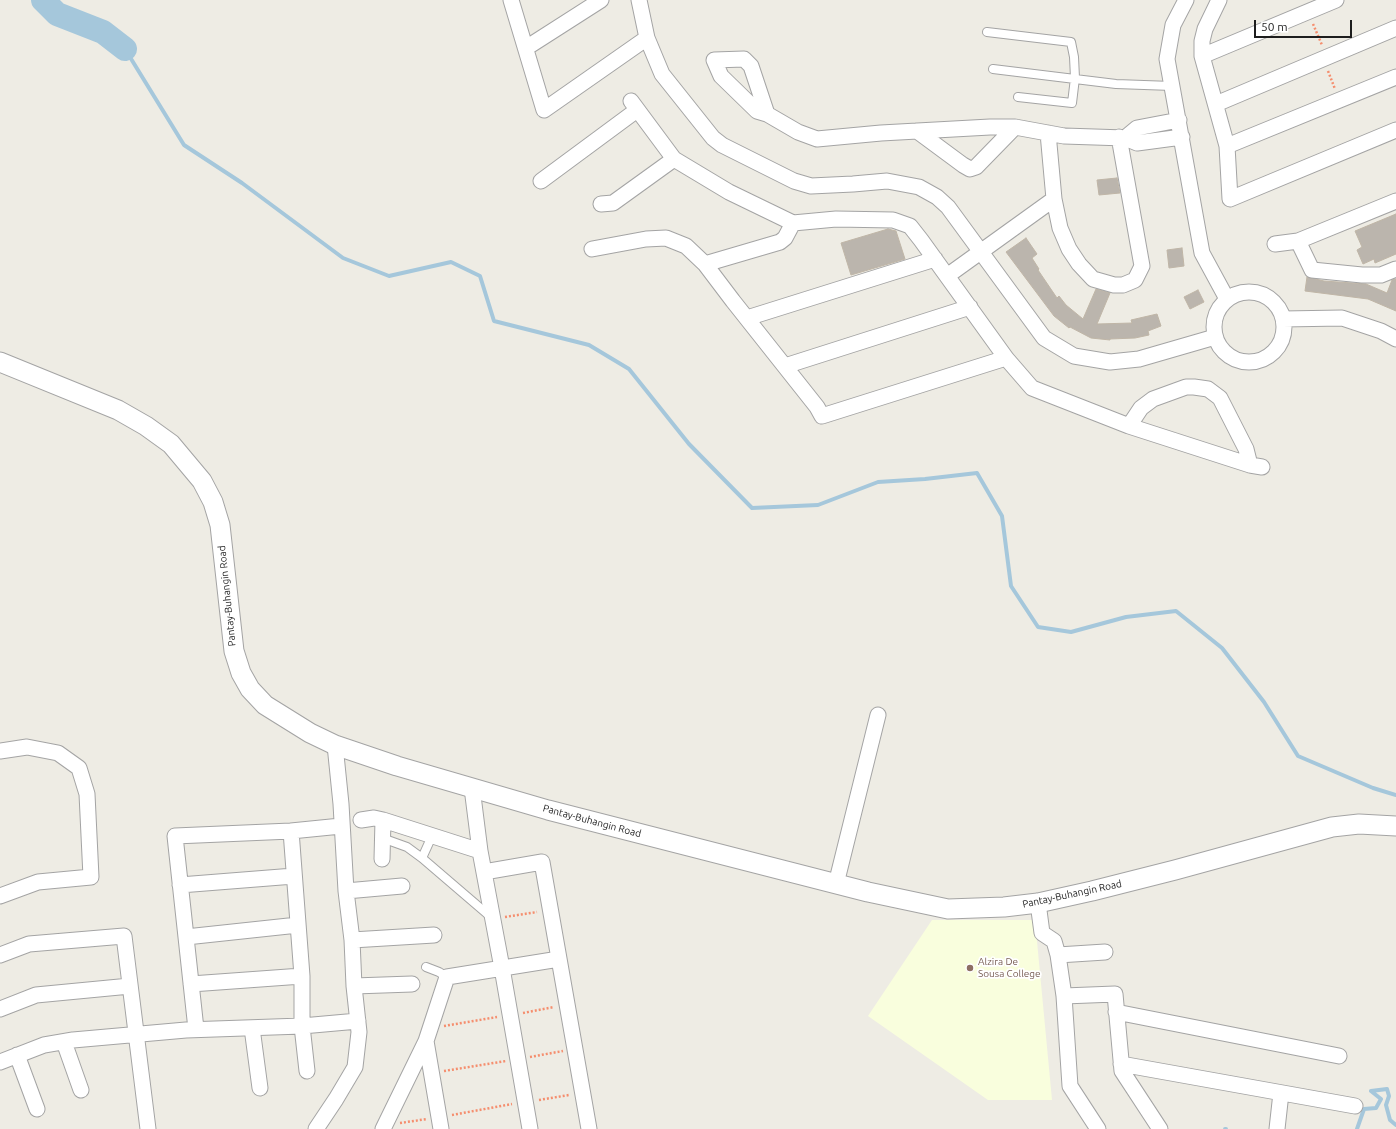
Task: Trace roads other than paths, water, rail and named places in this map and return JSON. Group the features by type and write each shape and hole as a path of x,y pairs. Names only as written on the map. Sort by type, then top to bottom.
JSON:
{"street":[{"path":"511,0 544,110 647,38"},
{"path":"526,48 601,0"},
{"path":"639,0 647,38 662,74 713,138 722,145 794,181 811,186 887,181 919,187 937,197 948,207 1044,338 1074,356 1110,362 1139,359 1215,337"},
{"path":"1186,0 1173,25 1167,59 1202,253 1227,299"},
{"path":"1219,0 1205,29 1202,41 1202,56 1228,146 1230,199 1396,130"},
{"path":"1202,56 1336,0"},
{"path":"1216,104 1396,28"},
{"path":"1228,146 1396,77"},
{"path":"541,181 634,105 674,159 729,192 793,223 836,219 893,220 910,226 935,258 1006,358 1032,388 1129,426 1256,466 1220,398 1208,389 1186,387 1153,399 1141,408 1129,426"},
{"path":"767,114 798,132 817,139 990,126 1015,127 1064,136 1122,137 1137,143 1182,137"},
{"path":"1122,137 1136,128 1179,120"},
{"path":"916,131 970,169 976,167 1015,127"},
{"path":"1048,132 1054,199 1060,228 1069,249 1079,264 1093,279 1114,285 1123,285 1135,280 1142,266 1122,137"},
{"path":"601,204 613,203 674,159"},
{"path":"947,276 1054,199"},
{"path":"1276,244 1298,241 1396,201"},
{"path":"705,264 780,242 785,238 793,223"},
{"path":"592,248 666,238 686,246 705,264 817,407 822,416 1006,358"},
{"path":"1298,241 1312,270 1362,275 1382,275 1396,269"},
{"path":"747,318 935,258"},
{"path":"1249,292 1260,294 1271,299 1278,308 1283,319 1284,330 1276,350 1257,361 1235,359 1226,353 1215,337 1215,320 1219,309 1227,299 1238,294 1249,292"},
{"path":"785,366 970,307"},
{"path":"1283,319 1342,318 1382,331 1396,339"},
{"name":"Pantay-Buhangin Road","path":"0,362 118,410 146,426 171,444 202,482 213,502 220,525 234,651 250,689 265,705 310,734 335,745 397,766 556,812 868,892 948,909 1004,907 1038,903 1175,870 1332,827 1359,824 1396,826"},
{"path":"836,884 878,715"},
{"path":"318,1126 355,1066 359,1032 354,986 352,940 346,891 341,804 335,745"},
{"path":"0,751 27,747 58,753 79,768 87,794 91,877 38,882 0,896"},
{"path":"472,788 480,851 530,1129"},
{"path":"361,820 374,818 384,820 480,851"},
{"path":"382,859 384,820"},
{"path":"196,1029 174,836 290,831 342,826"},
{"path":"290,831 302,976 302,1026 307,1071"},
{"path":"484,872 542,862 589,1129"},
{"path":"180,885 294,876"},
{"path":"346,891 402,886"},
{"path":"1038,903 1042,933 1054,941 1058,955 1064,996 1070,1086 1098,1129"},
{"path":"186,937 298,925"},
{"path":"352,940 434,935"},
{"path":"0,955 29,944 124,936 147,1122"},
{"path":"1058,955 1106,952"},
{"path":"383,1127 426,1041 446,977 559,959"},
{"path":"191,984 302,976"},
{"path":"354,986 412,984"},
{"path":"0,1009 36,995 130,986"},
{"path":"1064,996 1115,994 1122,1071 1160,1129"},
{"path":"1116,1012 1339,1056"},
{"path":"0,1062 44,1045 136,1033 196,1029 302,1026 358,1021"},
{"path":"252,1028 260,1088"},
{"path":"426,1041 440,1123"},
{"path":"64,1042 81,1090"},
{"path":"18,1055 37,1109"},
{"path":"1121,1064 1356,1106"},
{"path":"1277,1129 1281,1093"}],"lane":[{"path":"987,32 1071,42 1074,57 1075,78 1072,103 1018,97"},
{"path":"993,69 1116,84 1172,86"},
{"path":"422,858 432,836"},
{"path":"382,838 407,848 422,858 492,918"},
{"path":"426,967 439,972 446,977"}],"waterway":[{"path":"43,0 57,14 103,32 125,49"},
{"path":"125,49 184,145 242,183 343,258 389,276 451,262 480,276 494,321 589,345 629,369 689,444 752,508 818,505 878,482 925,479 977,473 1002,516 1011,586 1038,627 1071,632 1126,617 1176,611 1222,648 1264,702 1298,756 1373,788 1396,795"},
{"path":"1371,1091 1387,1089 1389,1096 1386,1105 1390,1120 1396,1125"},
{"path":"1357,1129 1364,1109 1376,1108 1381,1099 1371,1091"}],"place":[{"name":"Alzira De Sousa College","path":"970,968"}]}
